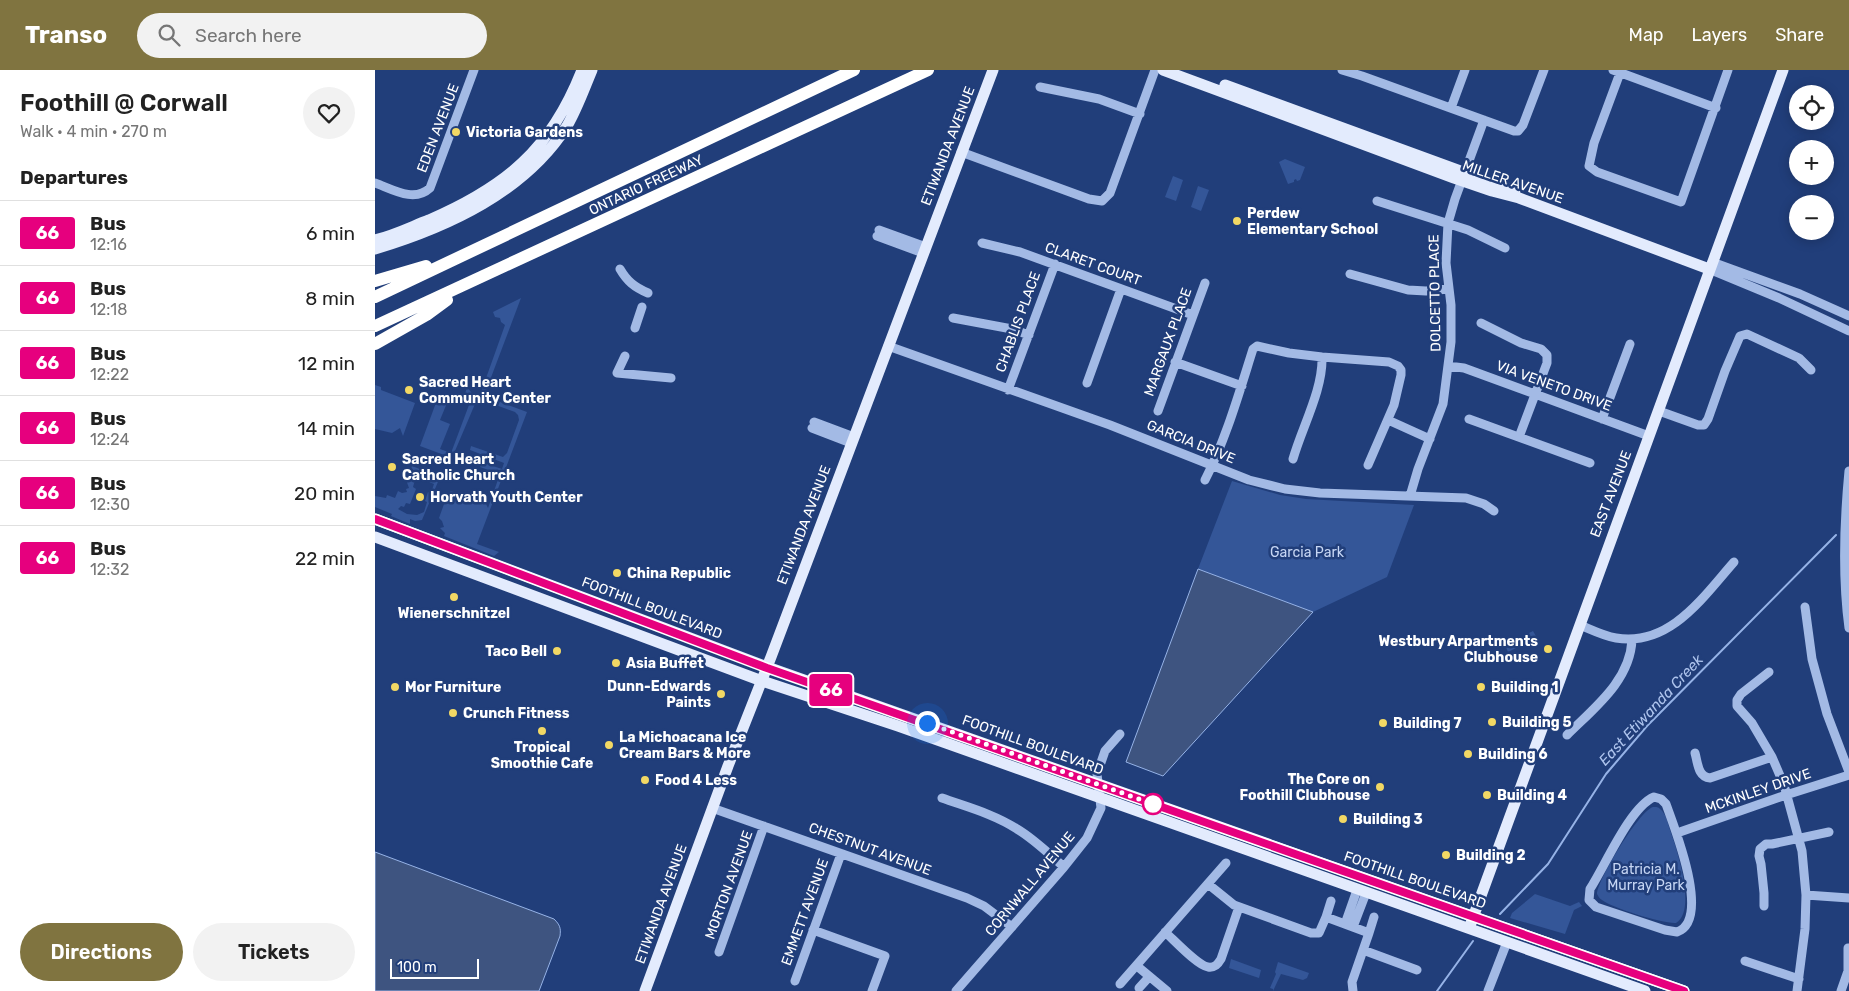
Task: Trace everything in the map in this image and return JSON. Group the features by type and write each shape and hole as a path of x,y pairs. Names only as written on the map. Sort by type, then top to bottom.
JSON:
{"highway":[{"name":"ONTARIO FREEWAY","path":"375,297 854,70"},
{"name":"ONTARIO FREEWAY","path":"375,326 929,70"},
{"path":"375,281 469,253"},
{"path":"375,344 428,314 469,284"}],"main road":[{"path":"375,240 411,228 477,197 501,181 525,161 552,128 573,91 581,70"},
{"path":"375,249 432,230 504,191 549,149 567,126 592,70"},
{"name":"ETIWANDA AVENUE","path":"645,991 712,808 767,668 993,70"},
{"name":"MILLER AVENUE","path":"1163,70 1463,176"},
{"name":"MILLER AVENUE","path":"1182,70 1519,198 1711,266"},
{"name":"EAST AVENUE","path":"1469,929 1783,70"},
{"path":"524,174 554,134 552,128"},
{"name":"FOOTHILL BOULEVARD","path":"375,519 767,668 903,714 1098,785 1683,991"},
{"name":"FOOTHILL BOULEVARD","path":"375,537 762,681 898,726 1361,892 1645,991"}],"street":[{"name":"EDEN AVENUE","path":"375,183 413,196 423,193 430,188 474,70"},
{"path":"961,152 1089,199 1102,202 1110,193 1155,70"},
{"path":"1342,70 1511,130 1518,130 1523,124 1544,70"},
{"path":"1451,108 1465,70"},
{"path":"1716,108 1616,71 1591,153 1589,166 1597,172 1681,202 1716,108 1728,70"},
{"path":"1040,87 1099,99 1140,114"},
{"name":"DOLCETTO PLACE","path":"1410,496 1418,469 1443,404 1451,342 1451,305 1446,252 1449,223 1463,176 1484,120"},
{"path":"1377,201 1474,232 1505,248"},
{"path":"878,233 925,250"},
{"name":"CLARET COURT","path":"982,243 1020,252 1193,315"},
{"name":"CHABLIS PLACE","path":"1008,390 1055,264"},
{"name":"MILLER AVENUE","path":"1711,266 1800,294 1849,316"},
{"name":"MILLER AVENUE","path":"1711,266 1849,331"},
{"path":"620,269 627,280 633,285 648,292"},
{"path":"1350,274 1408,290 1449,289"},
{"name":"MARGAUX PLACE","path":"1157,411 1205,283"},
{"path":"1087,383 1121,288"},
{"path":"635,328 642,308"},
{"path":"953,318 1012,329 1029,335"},
{"path":"1481,323 1515,340 1541,349 1546,353 1547,363 1519,437"},
{"path":"1659,411 1698,425 1704,425 1740,336 1747,334 1799,358 1811,370"},
{"path":"1603,419 1630,344"},
{"name":"GARCIA DRIVE","path":"888,346 1008,390 1110,424 1249,480 1285,489 1321,493 1466,498 1484,504 1494,511"},
{"path":"1205,480 1213,465 1253,350 1257,346 1289,353 1322,357 1389,362 1398,366 1401,370 1401,376 1394,405 1368,466"},
{"path":"625,356 617,373 671,378"},
{"path":"1293,459 1318,386 1322,368 1322,357"},
{"path":"1175,362 1242,386"},
{"name":"VIA VENETO DRIVE","path":"1449,366 1464,368 1649,436"},
{"path":"1469,419 1591,463"},
{"path":"1388,420 1430,438"},
{"path":"813,425 852,440"},
{"path":"1849,471 1845,513 1845,572 1849,628"},
{"path":"1580,625 1615,638 1631,640 1655,635 1673,626 1692,610 1734,562"},
{"path":"1805,607 1812,659 1827,714 1849,774"},
{"path":"1567,735 1619,680 1627,666 1631,652 1631,640"},
{"path":"1769,672 1741,694 1737,700 1737,706 1752,723 1772,757 1784,785 1802,851 1806,895 1805,929 1797,991"},
{"name":"CORNWALL AVENUE","path":"956,991 1079,850 1101,808 1097,774 1105,751 1120,734"},
{"path":"1695,753 1700,774 1704,778 1711,778 1772,757"},
{"name":"MCKINLEY DRIVE","path":"1677,833 1849,774"},
{"path":"1654,797 1661,799 1666,804 1677,833 1685,858 1691,900 1690,919 1683,930 1677,932 1665,930 1596,907 1589,900 1590,889 1629,822 1646,800 1654,797"},
{"path":"942,798 986,814 1016,828 1064,868"},
{"name":"CHESTNUT AVENUE","path":"712,808 973,900 999,916 1012,927"},
{"name":"MORTON AVENUE","path":"719,952 765,826"},
{"path":"1764,906 1760,849 1766,844 1829,832"},
{"name":"EMMETT AVENUE","path":"795,981 841,854"},
{"path":"1121,984 1226,863"},
{"path":"1208,884 1239,908 1316,934 1321,930 1331,901"},
{"path":"1346,925 1351,905 1361,892"},
{"path":"1346,925 1361,892"},
{"path":"1806,895 1849,898"},
{"path":"1165,932 1201,964 1211,967 1216,965 1221,959 1239,908"},
{"path":"1353,991 1352,982 1374,917"},
{"path":"1326,918 1369,932"},
{"path":"813,930 885,956 872,991"},
{"path":"1488,991 1507,942"},
{"path":"1841,991 1848,971 1848,948"},
{"path":"1363,950 1417,970"},
{"path":"1745,961 1799,979"},
{"path":"1137,966 1167,991"},
{"path":"1139,988 1149,977"}],"green space":[{"path":"1285,159 1305,167 1300,180 1297,181 1296,179 1288,184 1279,162"},
{"path":"1173,176 1183,180 1176,201 1165,197"},
{"path":"1198,186 1209,190 1201,211 1191,207"},
{"path":"521,298 484,396 527,412 477,544 499,552 494,556 444,536 445,533 440,528 444,527 439,518 448,493 451,491 486,504 488,508 500,474 480,467 481,462 502,469 504,463 470,450 471,446 503,457 507,453 519,420 515,412 485,401 480,395 505,325 501,322 500,318 495,317 493,312"},
{"path":"375,385 381,387 381,390 415,403 403,436 400,428 392,433 375,429"},
{"path":"467,387 474,396 475,404 452,458 420,446 437,400 447,403 440,420 450,424 440,449 451,453 472,397 465,394"},
{"path":"412,466 440,477 422,520 415,521 410,519 410,524 375,507 375,496 386,498 387,495 395,498 398,491 402,493 407,492 406,489 409,488 405,477 415,480 413,487 416,489 410,504 406,503 404,507 401,506 398,509 407,514 417,515 424,512 428,492 431,493 434,484 409,474"},
{"name":"Garcia Park","path":"1232,481 1280,495 1306,499 1414,505 1387,577 1313,612 1198,569"},
{"path":"1533,631 1537,638 1508,652 1505,645"},
{"name":"Patricia M. Murray Park","path":"1653,807 1659,808 1665,816 1681,865 1685,906 1682,916 1676,923 1661,921 1627,911 1600,899 1597,894 1611,861 1629,832 1638,820"},
{"path":"1535,894 1570,906 1579,902 1582,906 1574,910 1565,934 1510,918 1512,913"},
{"path":"1231,959 1261,970 1259,978 1229,968"},
{"path":"1278,962 1309,973 1307,978 1303,980 1281,974 1273,991 1270,988 1276,974"}],"shaded area":[{"path":"1198,569 1313,612 1163,776 1126,762"},
{"path":"375,852 554,919 560,927 560,936 539,991 375,991"}],"waterway":[{"name":"East Etiwanda Creek","path":"1500,914 1548,864 1606,774 1647,726 1836,535"},
{"name":"East Etiwanda Creek","path":"1437,991 1473,941"}],"bus line":[{"name":"66","path":"375,519 767,668 903,714 1098,785 1684,991"}],"place":[{"name":"Victoria Gardens","path":"456,132"},
{"name":"Perdew Elementary School","path":"1237,221"},
{"name":"Sacred Heart Community Center","path":"409,390"},
{"name":"Sacred Heart Catholic Church","path":"392,467"},
{"name":"Horvath Youth Center","path":"420,497"},
{"name":"China Republic","path":"617,573"},
{"name":"Wienerschnitzel","path":"454,597"},
{"name":"Westbury Arpartments Clubhouse","path":"1548,649"},
{"name":"Taco Bell","path":"557,651"},
{"name":"Asia Buffet","path":"616,663"},
{"name":"Mor Furniture","path":"395,687"},
{"name":"Building 1","path":"1481,687"},
{"name":"Dunn-Edwards Paints","path":"721,694"},
{"name":"Crunch Fitness","path":"453,713"},
{"name":"Building 5","path":"1492,722"},
{"name":"Building 7","path":"1383,723"},
{"name":"Tropical Smoothie Cafe","path":"542,731"},
{"name":"La Michoacana Ice Cream Bars & More","path":"609,745"},
{"name":"Building 6","path":"1468,754"},
{"name":"Food 4 Less","path":"645,780"},
{"name":"The Core on Foothill Clubhouse","path":"1380,787"},
{"name":"Building 4","path":"1487,795"},
{"name":"Building 3","path":"1343,819"},
{"name":"Building 2","path":"1446,855"}],"route":[{"path":"927,723 1153,804"}]}
